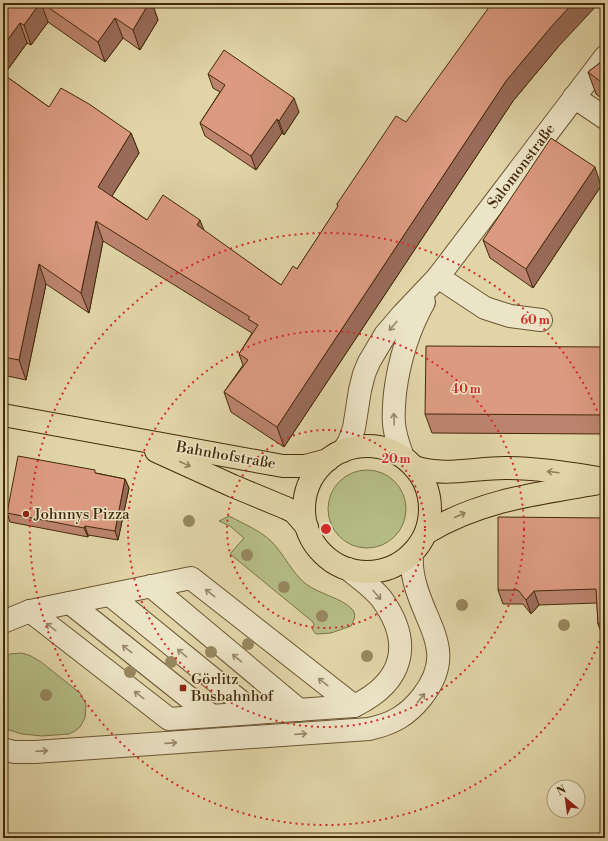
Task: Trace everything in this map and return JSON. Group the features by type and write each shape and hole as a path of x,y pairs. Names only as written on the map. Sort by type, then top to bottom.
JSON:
{"main road":[{"name":"Bahnhofstraße","path":"3,415 283,466 304,466 358,447 374,446 389,450 425,471 443,472 494,468 531,469 605,481"},
{"name":"Bahnhofstraße","path":"124,437 294,512 307,527 314,542 323,554 335,563 348,569 362,572 375,572 395,565 412,554 426,533 429,520 430,500 423,479 409,462"},
{"name":"Bahnhofstraße","path":"307,527 304,506 307,492 317,471 336,455"},
{"name":"Bahnhofstraße","path":"426,533 466,513 501,501 605,481"}],"street":[{"name":"Salomonstraße","path":"336,455 349,442 354,428 364,374 376,349 385,335 438,277 605,56"},
{"path":"574,97 605,118"},
{"name":"Salomonstraße","path":"409,462 396,437 394,423 394,410 399,370 409,332 438,277"},
{"path":"438,277 485,308 510,316 541,320"},
{"path":"3,749 14,752 34,752 369,729 384,726 397,720 414,707 426,692 438,669 439,658 437,640 416,589 412,571 412,554"},
{"path":"30,611 169,719 354,706 369,699 385,684 397,667 401,649 400,638 395,625 380,598 368,585 348,569"},
{"path":"3,622 30,611 191,578 354,706"},
{"path":"151,586 299,710"},
{"path":"110,595 255,713"},
{"path":"70,603 212,716"}],"green space":[{"path":"367,470 382,473 395,481 403,494 406,509 403,524 395,537 382,545 367,548 352,545 339,537 331,524 328,509 331,494 339,481 352,473"},
{"path":"229,516 256,530 271,541 296,574 306,584 317,591 348,605 354,611 355,615 351,626 331,633 316,634 312,629 314,625 313,622 230,554 244,538 230,526 219,521"},
{"path":"22,653 41,662 80,693 86,704 85,718 80,727 75,731 69,734 42,736 22,734 3,728 3,659 10,654"}],"building":[{"path":"3,3 40,3 24,25 20,23 3,46"},
{"path":"42,3 149,3 133,30 115,18 98,42"},
{"path":"492,3 573,3 506,81 277,427 224,392 248,360 239,354 258,325 248,319 250,317 96,221 81,293 39,264 19,360 3,357 3,74 49,107 61,88 89,104 131,133 98,187 147,220 163,195 200,220 197,225 281,285 293,266 297,269 338,206 337,204 396,116 406,122"},
{"path":"224,50 294,98 279,121 277,119 251,156 200,123 225,85 208,74"},
{"path":"605,59 605,85 588,72"},
{"path":"551,138 595,167 526,269 483,240"},
{"path":"426,346 605,347 605,415 425,414"},
{"path":"18,456 95,470 95,473 125,479 115,531 85,526 84,528 7,513"},
{"path":"498,517 605,518 605,624 598,624 596,589 534,591 526,600 518,590 498,590"}],"place":[{"name":"Johnnys Pizza","path":"26,514"},
{"name":"Görlitz Busbahnhof","path":"183,688"}]}
